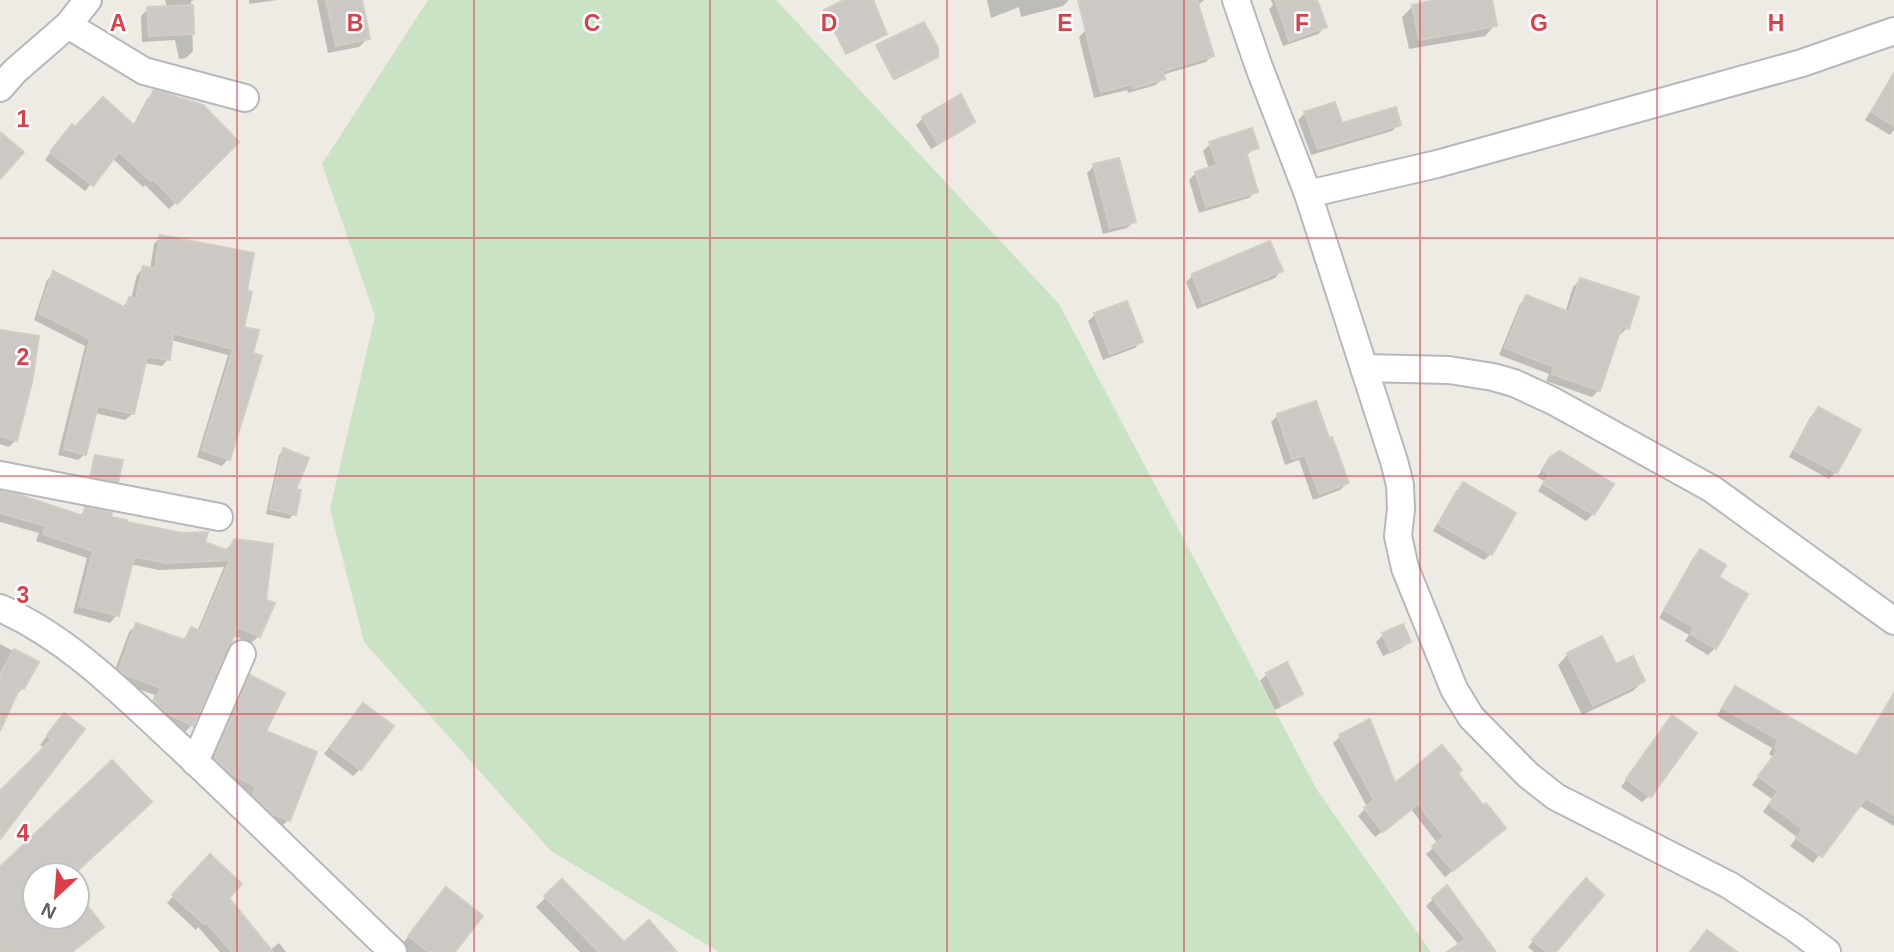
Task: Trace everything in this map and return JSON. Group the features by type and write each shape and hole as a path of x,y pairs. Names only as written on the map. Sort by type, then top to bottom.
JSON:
{"street":[{"path":"0,88 15,71 68,25 88,0"},
{"path":"1237,0 1259,67 1308,194 1400,485 1398,536 1405,568 1454,688 1471,717 1528,775 1556,797 1729,885 1827,952"},
{"path":"68,25 144,71 245,98"},
{"path":"1308,194 1437,164 1554,132 1802,63 1894,31"},
{"path":"1364,368 1449,370 1493,377 1514,383 1553,401 1712,489 1894,621"},
{"path":"0,475 219,517"},
{"path":"0,608 25,619 65,646 115,687 393,952"},
{"path":"195,762 242,654"}],"green space":[{"path":"428,0 776,0 1059,304 1317,790 1431,952 719,952 551,851 364,642 330,509 375,316 322,164"}],"building":[{"path":"326,0 362,0 370,39 336,46"},
{"path":"844,0 873,0 887,34 846,54 824,10"},
{"path":"1078,0 1197,0 1214,56 1163,71 1165,79 1134,88 1133,84 1101,92"},
{"path":"1275,0 1317,0 1327,27 1289,41"},
{"path":"1435,0 1492,0 1497,26 1419,40 1412,5"},
{"path":"193,5 194,34 149,36 147,7"},
{"path":"924,22 938,48 938,57 893,78 876,45"},
{"path":"1894,73 1894,126 1871,112"},
{"path":"154,90 203,105 239,142 177,204 153,179 151,181 119,152 93,186 50,152 72,124 75,127 103,97 135,126"},
{"path":"961,94 975,122 938,144 922,117"},
{"path":"1335,102 1342,123 1396,107 1401,125 1318,149 1304,112"},
{"path":"1252,128 1259,148 1246,152 1258,192 1206,207 1195,172 1217,165 1209,142"},
{"path":"0,132 24,152 0,179"},
{"path":"1119,158 1136,222 1110,228 1093,164"},
{"path":"160,235 254,253 247,290 252,292 244,327 259,330 253,353 262,356 230,460 202,450 233,349 173,333 170,360 147,357 134,414 98,406 86,455 64,449 90,339 39,313 53,271 126,308 129,297 136,299 143,266 155,269"},
{"path":"1270,241 1283,271 1203,303 1192,274"},
{"path":"1580,278 1639,297 1629,329 1622,326 1600,391 1552,374 1554,367 1505,348 1526,295 1569,312"},
{"path":"1127,301 1143,342 1110,354 1094,313"},
{"path":"0,330 39,336 32,382 17,441 0,436"},
{"path":"1316,401 1349,483 1319,494 1305,455 1292,459 1277,414"},
{"path":"1818,407 1861,430 1837,473 1794,450"},
{"path":"283,448 309,458 296,489 301,490 296,515 270,509"},
{"path":"1560,451 1614,484 1594,515 1543,484 1549,474 1542,470 1550,457"},
{"path":"95,455 123,460 118,482 91,476"},
{"path":"1463,482 1516,513 1492,555 1438,524"},
{"path":"0,491 83,516 85,507 112,513 111,517 127,522 182,533 208,532 205,542 229,551 234,539 273,544 266,600 275,603 260,637 238,627 193,726 167,713 154,701 161,688 126,675 119,669 136,623 185,640 191,627 200,631 230,560 167,563 134,557 119,616 79,606 93,551 43,534 46,526 0,513"},
{"path":"1700,549 1726,565 1719,577 1748,594 1716,649 1691,634 1694,628 1664,610"},
{"path":"1403,624 1411,642 1390,651 1382,633"},
{"path":"1602,636 1616,664 1633,656 1645,681 1593,706 1567,653"},
{"path":"14,649 39,662 24,689 20,687 0,731 0,674"},
{"path":"1287,662 1303,694 1282,705 1266,673"},
{"path":"250,675 285,693 266,731 317,752 290,821 274,815 253,795 256,787 233,775 214,758"},
{"path":"1735,686 1857,756 1894,693 1894,815 1866,798 1822,857 1796,838 1803,829 1769,804 1778,791 1758,776 1779,749 1775,747 1779,740 1723,708"},
{"path":"363,703 394,726 361,770 330,747"},
{"path":"64,713 85,729 0,839 0,791 52,739 47,735"},
{"path":"1672,715 1697,733 1651,797 1626,779"},
{"path":"1370,719 1395,783 1442,745 1462,770 1458,773 1483,805 1486,803 1506,828 1453,871 1432,846 1444,837 1418,804 1383,832 1364,808 1374,800 1339,735"},
{"path":"112,760 152,802 88,861 21,861 21,931 91,931 91,910 104,927 72,952 0,952 0,867"},
{"path":"210,854 242,884 229,898 273,952 232,952 206,922 204,924 172,895"},
{"path":"1586,878 1604,895 1556,952 1547,952 1532,940"},
{"path":"562,879 624,942 649,920 677,952 599,952 544,896"},
{"path":"1447,885 1496,952 1447,952 1466,939 1432,898"},
{"path":"446,887 483,916 455,952 429,952 408,936"},
{"path":"1707,930 1737,952 1690,952"}]}
